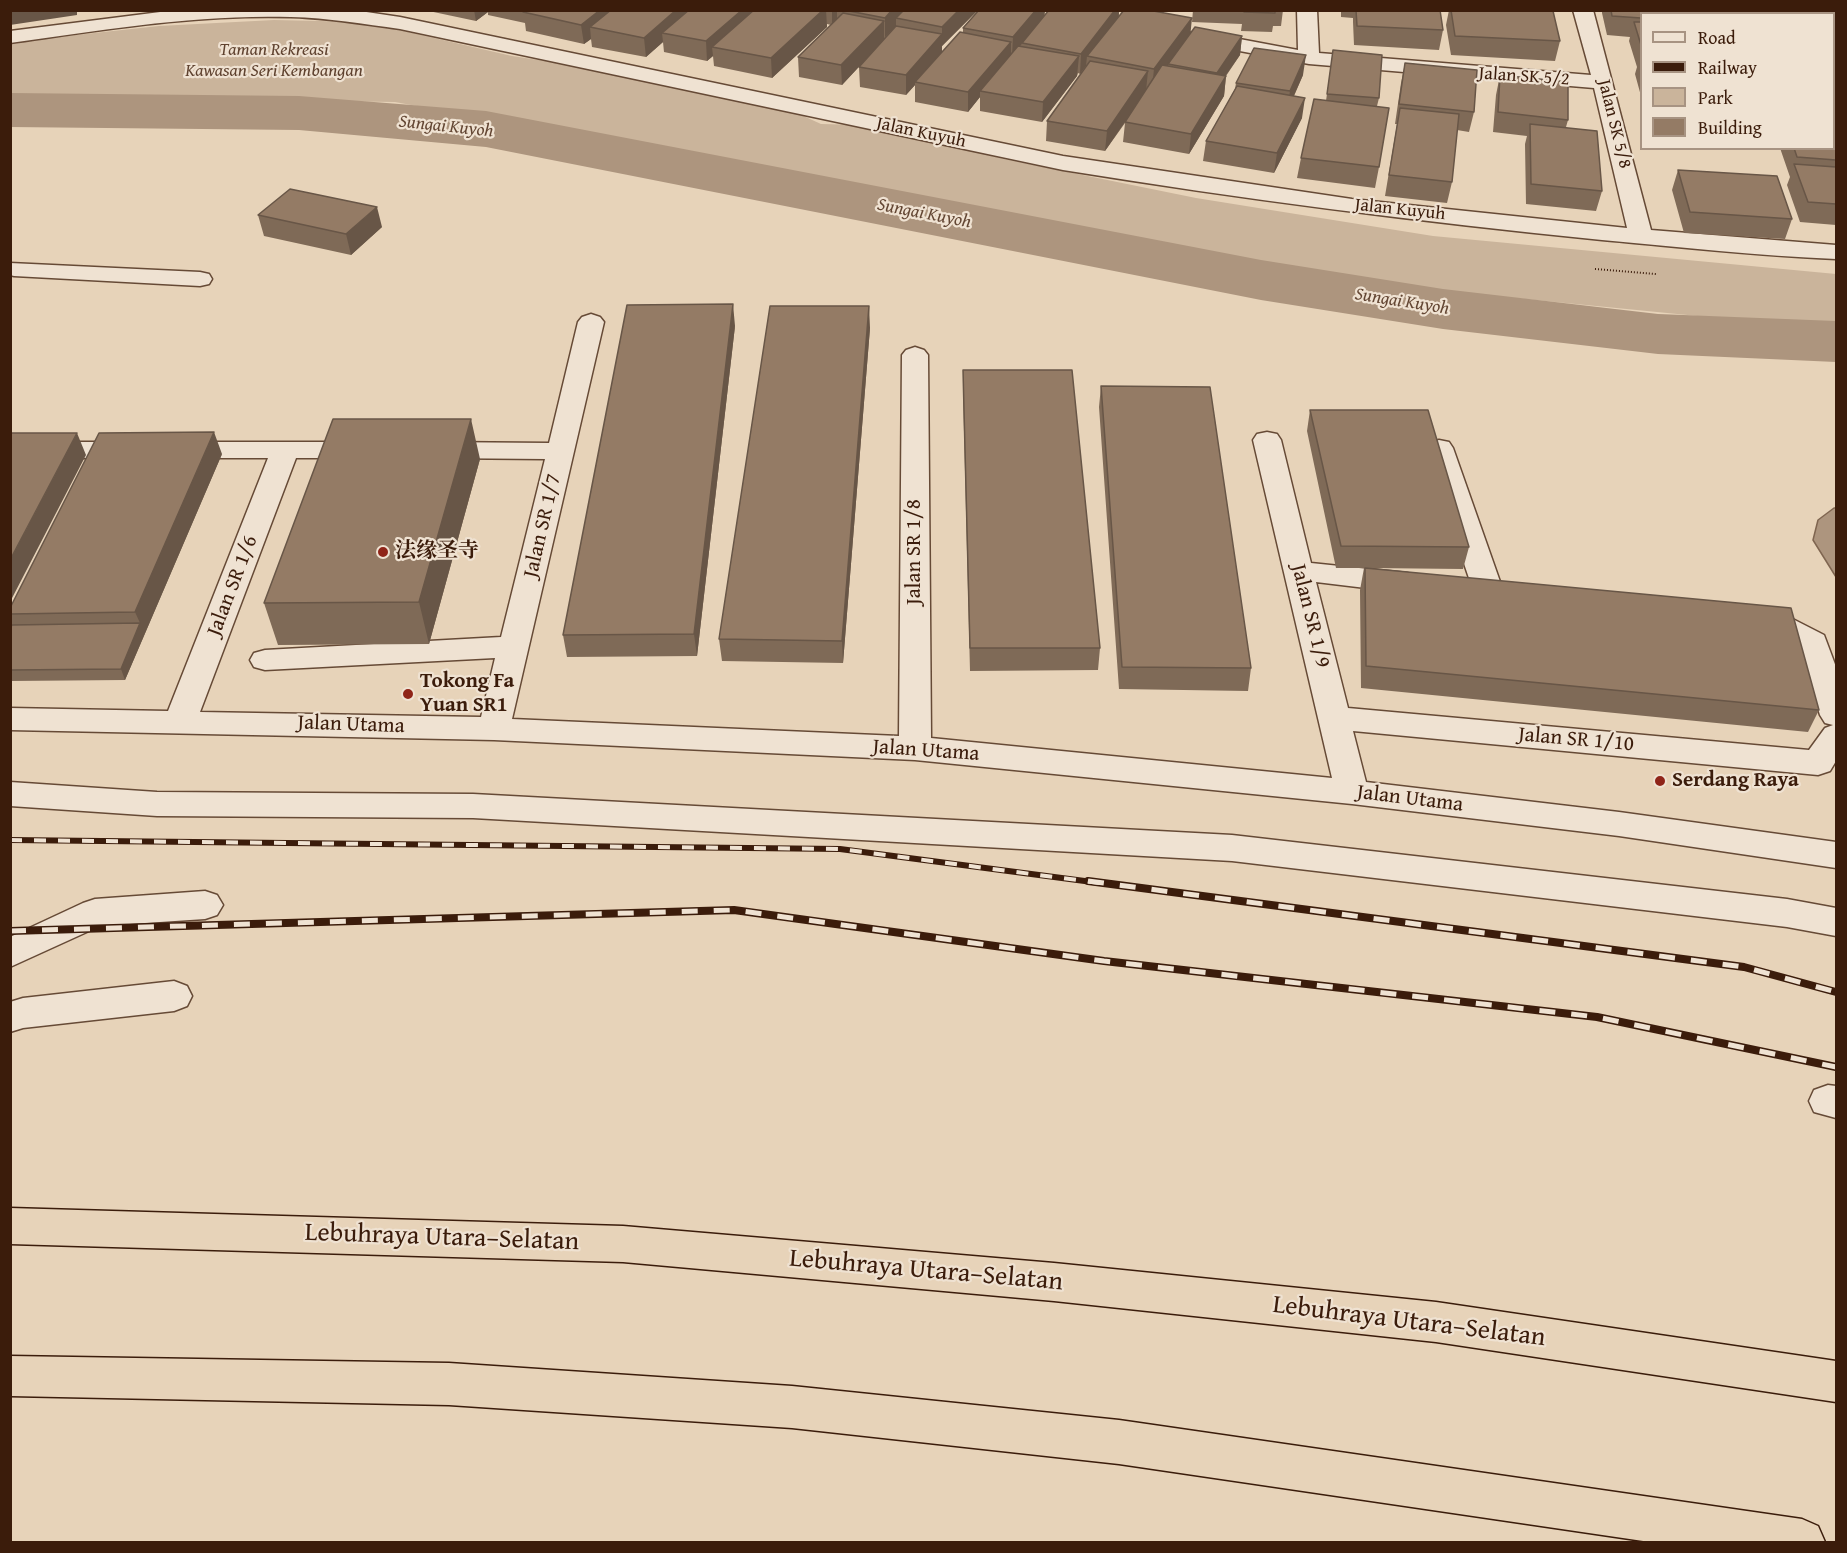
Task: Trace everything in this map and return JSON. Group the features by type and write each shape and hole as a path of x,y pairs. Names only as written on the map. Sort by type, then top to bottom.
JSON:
{"highway":[{"name":"Lebuhraya Utara–Selatan","path":"10,1226 623,1244 1054,1282 1436,1322 1836,1382"},
{"path":"10,1376 449,1384 792,1407 1119,1442 1802,1542"}],"street":[{"path":"1307,10 1309,58"},
{"name":"Jalan SK 5/8","path":"1583,10 1641,237"},
{"name":"Jalan Kuyuh","path":"10,37 126,16 276,11 336,14 400,22 1040,158 1132,175 1261,195 1641,237 1836,252"},
{"name":"Jalan SK 5/2","path":"1173,32 1309,58 1481,74 1603,82"},
{"path":"12,267 200,279"},
{"name":"Jalan SR 1/7","path":"494,729 591,322"},
{"name":"Jalan SR 1/8","path":"915,355 915,748"},
{"name":"Jalan SR 1/9","path":"1267,440 1352,792"},
{"path":"1439,448 1489,593"},
{"path":"10,450 561,451"},
{"name":"Jalan SR 1/6","path":"180,721 285,450"},
{"path":"1299,571 1522,596"},
{"path":"1725,614 1770,621 1813,642 1836,715"},
{"path":"265,660 514,647"},
{"name":"Jalan SR 1/10","path":"1334,718 1818,763 1836,736"},
{"name":"Jalan Utama","path":"10,719 494,729 915,748 1352,792 1619,824 1836,855"},
{"path":"10,794 157,804 473,806 1232,848 1787,913 1836,922"},
{"path":"10,953 95,913 205,905"},
{"path":"1787,913 1836,935"},
{"path":"10,1017 23,1013 174,996"}],"green space":[{"name":"Taman Rekreasi Kawasan Seri Kembangan","path":"274,20 365,22 512,56 632,74 777,104 821,124 863,125 1004,159 1196,198 1433,236 1836,274 1836,323 1718,318 1393,286 395,102 118,98 11,104 11,42 159,26"}],"shaded area":[{"path":"1836,508 1836,577 1813,540 1818,520"}],"building":[{"path":"525,10 600,10 581,25 523,12"},
{"path":"611,10 676,10 644,38 590,27"},
{"path":"689,10 742,10 706,41 662,33"},
{"path":"754,10 823,10 771,58 712,47"},
{"path":"844,10 892,10 885,18"},
{"path":"904,10 959,10 942,27 896,18"},
{"path":"979,10 1036,10 1013,37 963,28"},
{"path":"1049,10 1115,10 1081,54 1022,43"},
{"path":"1124,10 1148,10 1192,18 1154,69 1087,56"},
{"path":"1244,10 1275,10 1275,13 1244,12"},
{"path":"1356,10 1440,10 1443,30 1357,26"},
{"path":"1451,10 1553,11 1560,41 1455,36"},
{"path":"1611,10 1727,10 1728,12 1640,12 1640,18 1612,16"},
{"path":"1732,10 1826,10 1826,12 1733,12"},
{"path":"843,13 884,21 841,65 798,57"},
{"path":"1634,22 1640,22 1640,42"},
{"path":"896,26 942,34 906,75 859,67"},
{"path":"1195,27 1242,36 1217,73 1168,64"},
{"path":"960,32 1011,42 968,92 915,82"},
{"path":"1018,46 1079,56 1043,102 980,91"},
{"path":"1254,48 1306,55 1290,91 1236,83"},
{"path":"1333,50 1382,55 1379,98 1327,94"},
{"path":"1090,61 1148,71 1107,131 1047,121"},
{"path":"1405,63 1477,70 1474,112 1399,104"},
{"path":"1162,65 1226,76 1191,134 1125,122"},
{"path":"1500,75 1568,82 1568,120 1498,112"},
{"path":"1237,86 1305,98 1277,153 1206,141"},
{"path":"1835,98 1836,98 1835,128"},
{"path":"1314,99 1389,108 1379,167 1301,158"},
{"path":"1400,108 1459,114 1452,182 1389,175"},
{"path":"1530,124 1597,131 1602,191 1531,184"},
{"path":"1836,132 1836,160 1797,157 1795,150 1835,150"},
{"path":"1794,164 1836,167 1836,204 1808,202"},
{"path":"1678,170 1777,176 1792,219 1690,212"},
{"path":"290,189 377,207 346,234 258,215"},
{"path":"733,304 694,634 563,635 627,305"},
{"path":"770,306 869,306 842,641 719,639"},
{"path":"963,370 1072,370 1100,648 970,648"},
{"path":"1101,386 1210,387 1251,668 1122,667"},
{"path":"1310,410 1428,410 1469,547 1341,546"},
{"name":"法缘圣寺","path":"333,419 471,419 419,602 264,603"},
{"path":"214,432 135,612 10,614 10,608 99,433"},
{"path":"10,433 77,433 10,560"},
{"path":"1365,568 1791,608 1819,710 1366,666"},
{"path":"140,623 121,669 10,670 10,629 12,625"}],"waterway":[{"name":"Sungai Kuyoh","path":"10,110 299,113 486,129 1261,280 1443,309 1658,334 1836,342"}],"railway":[{"path":"10,840 840,849 1100,883"},
{"path":"1088,881 1744,967 1836,992"},
{"path":"10,931 734,910 1104,961 1597,1017 1836,1067"}],"place":[{"name":"法缘圣寺","path":"383,552"},
{"name":"Tokong Fa Yuan SR1","path":"408,694"},
{"name":"Serdang Raya","path":"1660,781"}]}
